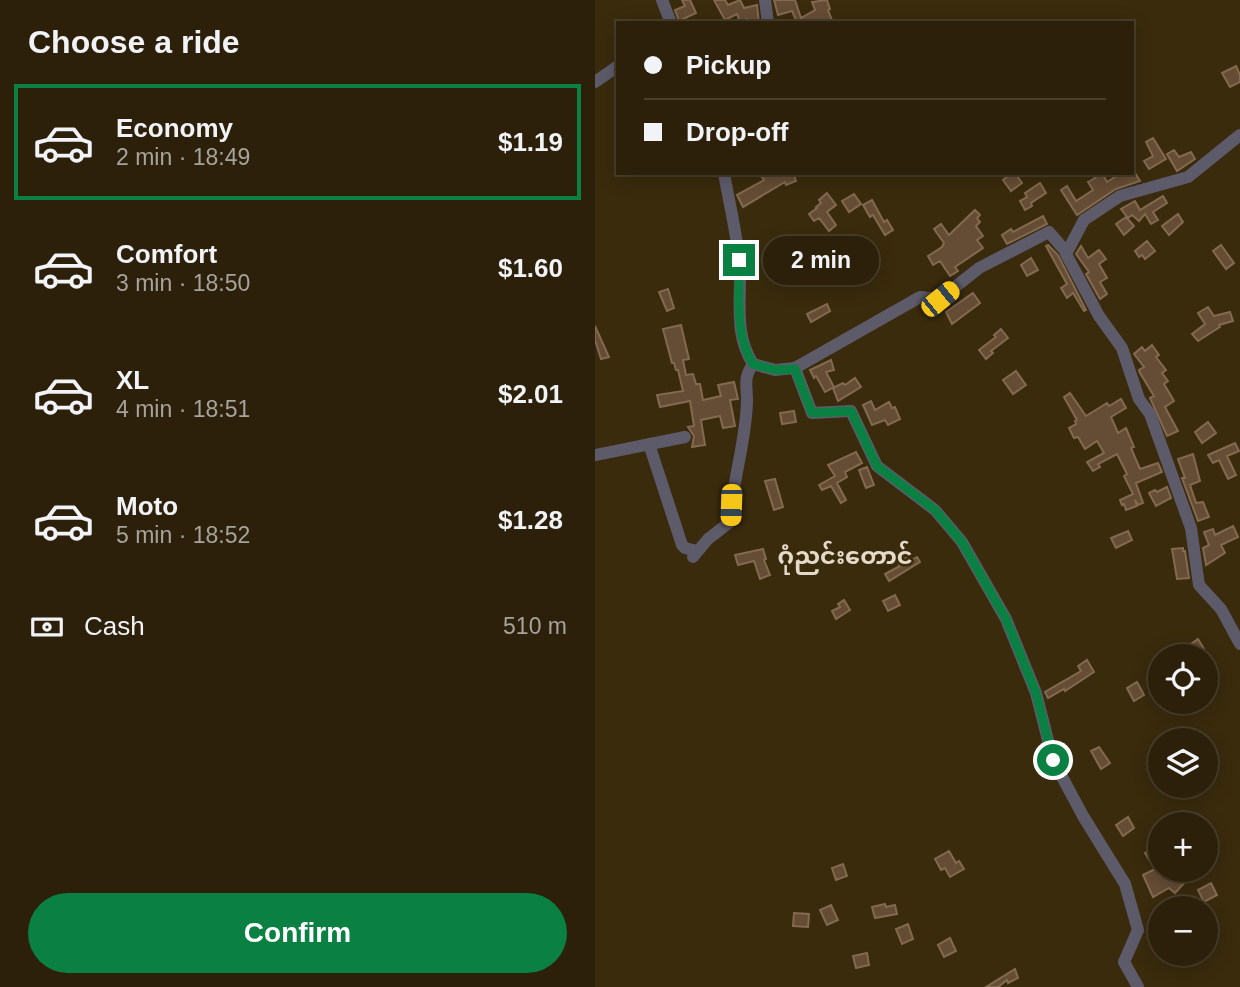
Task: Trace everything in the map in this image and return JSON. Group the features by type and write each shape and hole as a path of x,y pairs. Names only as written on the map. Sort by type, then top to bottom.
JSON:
{"street":[{"path":"662,0 670,21"},
{"path":"765,0 768,21"},
{"path":"595,82 616,67"},
{"path":"1067,253 1084,220 1120,196 1188,177 1240,135"},
{"path":"724,175 739,260 740,333 744,351 753,364 775,370 795,369 920,297 940,299 979,268 1049,232 1067,253 1099,316 1122,348 1139,398 1150,414 1191,528 1199,585 1220,608 1240,644"},
{"path":"649,444 682,545 695,554 730,523 745,436 745,376 753,364"},
{"path":"795,369 812,413 851,411 877,466 935,510 955,534 1006,619 1036,693 1053,760 1083,816 1125,884 1138,930 1124,962 1138,987"},
{"path":"595,455 685,437"}],"building":[{"path":"682,0 690,0 696,13 679,21 675,10 685,6"},
{"path":"714,0 725,0 728,5 740,0 744,8 757,5 759,21 740,21 737,14 725,20"},
{"path":"774,0 795,0 801,18 815,10 812,2 827,0 832,21 795,21 792,11 778,15"},
{"path":"1236,66 1240,82 1230,87 1222,73"},
{"path":"1153,138 1166,159 1149,169 1144,161 1153,156 1146,142"},
{"path":"1174,150 1179,157 1191,152 1195,159 1177,171 1167,154"},
{"path":"1135,173 1140,181 1116,189 1077,215 1061,190 1067,186 1076,201 1093,190 1088,182 1095,178 1093,175 1103,175 1107,182 1118,175"},
{"path":"760,175 794,175 796,181 786,185 785,182 743,207 737,195 764,180"},
{"path":"1009,175 1016,175 1022,183 1011,191 1003,180"},
{"path":"1040,183 1046,193 1025,210 1020,201 1027,197 1025,193"},
{"path":"827,193 836,205 827,212 836,225 829,231 819,218 814,221 809,214 817,208 821,203 819,200"},
{"path":"854,194 861,204 849,212 842,201"},
{"path":"1163,196 1167,203 1153,212 1158,220 1151,224 1145,214 1139,221 1132,215 1128,218 1121,209 1135,201 1140,210"},
{"path":"872,200 884,222 887,220 893,230 885,235 873,215 870,217 863,205"},
{"path":"975,210 980,215 977,218 980,222 976,226 983,236 977,240 983,248 955,267 958,271 950,276 940,261 933,265 928,256 944,243 934,229 941,224 949,235"},
{"path":"1178,214 1183,222 1169,235 1162,226"},
{"path":"1043,216 1047,224 1007,244 1002,235"},
{"path":"1126,217 1134,226 1124,235 1116,224"},
{"path":"1147,241 1155,251 1145,259 1142,255 1139,257 1135,251"},
{"path":"1221,245 1234,263 1226,269 1213,251"},
{"path":"1046,246 1058,255 1086,310 1084,311 1073,293 1067,298 1061,288 1067,284"},
{"path":"1081,246 1088,258 1099,250 1106,259 1099,264 1107,278 1100,282 1107,294 1100,299 1086,274 1089,272 1076,254"},
{"path":"792,256 794,264 778,270 776,259"},
{"path":"855,257 859,266 844,276 839,268"},
{"path":"1031,258 1038,270 1027,276 1021,265"},
{"path":"668,289 674,308 667,311 659,292"},
{"path":"973,293 980,303 952,324 946,312"},
{"path":"827,304 830,311 811,322 807,314"},
{"path":"1208,307 1214,316 1230,312 1233,321 1219,325 1220,327 1198,341 1192,334 1205,324 1198,313"},
{"path":"681,325 689,359 683,360 686,375 693,374 696,384 700,384 703,400 721,396 718,385 734,382 738,399 730,400 735,426 723,428 720,416 701,420 705,445 692,447 694,436 688,427 694,426 690,401 660,407 657,395 683,391 663,329"},
{"path":"595,326 609,357 601,359 595,340"},
{"path":"1001,329 1008,338 991,351 993,353 986,359 979,350 996,337 994,335"},
{"path":"1152,345 1159,355 1156,357 1166,370 1162,373 1168,381 1164,384 1174,401 1165,407 1178,431 1167,436 1150,398 1154,396 1139,370 1144,367 1134,354 1142,347 1145,351"},
{"path":"831,360 834,370 826,372 834,387 825,392 810,370"},
{"path":"1016,371 1026,385 1013,394 1003,380"},
{"path":"855,378 861,387 838,401 833,388 843,383 845,385"},
{"path":"1070,393 1086,416 1107,403 1109,406 1121,399 1126,408 1111,417 1118,433 1126,428 1140,469 1158,463 1162,472 1136,483 1143,503 1138,505 1135,500 1137,506 1126,510 1124,504 1122,505 1120,500 1133,494 1117,454 1098,464 1100,467 1093,471 1087,462 1104,453 1097,441 1085,449 1078,437 1074,438 1069,428 1076,424 1077,420 1064,397"},
{"path":"871,401 875,410 889,402 892,408 895,407 900,419 888,425 885,420 872,425 863,405"},
{"path":"794,411 796,422 782,424 780,413"},
{"path":"1208,422 1216,433 1202,443 1195,432"},
{"path":"1235,443 1239,451 1227,456 1236,475 1228,479 1219,460 1213,463 1208,455"},
{"path":"856,452 862,463 845,472 847,477 837,483 846,500 841,503 831,486 822,490 819,485 835,476 828,465"},
{"path":"1193,454 1200,481 1190,485 1196,503 1203,502 1209,517 1198,521 1178,459"},
{"path":"867,467 874,485 866,488 859,470"},
{"path":"775,479 783,507 774,510 765,481"},
{"path":"1167,487 1171,498 1156,506 1149,493"},
{"path":"1233,526 1238,537 1221,545 1225,553 1206,565 1203,548 1209,545 1204,532 1213,529 1215,535"},
{"path":"1128,531 1132,540 1116,548 1111,538"},
{"path":"1183,548 1189,578 1177,579 1172,549"},
{"path":"763,549 770,575 760,579 754,561 738,565 735,555"},
{"path":"917,557 920,562 889,581 885,574 900,566 898,562 906,558 908,562"},
{"path":"895,595 900,605 888,611 883,601"},
{"path":"844,600 850,610 836,619 832,611 840,607 838,604"},
{"path":"1087,660 1094,672 1065,691 1064,689 1048,698 1045,692 1081,671 1078,666"},
{"path":"1137,682 1144,695 1134,701 1127,688"},
{"path":"1099,747 1110,763 1101,769 1091,751"},
{"path":"1128,817 1134,828 1123,836 1116,825"},
{"path":"949,851 956,863 959,861 964,869 950,877 945,868 941,870 935,859"},
{"path":"843,864 847,876 836,880 832,868"},
{"path":"1148,872 1148,882 1185,882 1175,893 1169,888 1153,896 1143,875"},
{"path":"1211,883 1217,895 1201,896 1198,890"},
{"path":"885,904 886,907 895,905 897,914 875,918 872,907"},
{"path":"831,905 838,920 827,925 820,910"},
{"path":"794,913 809,914 808,927 793,926"},
{"path":"908,924 913,939 902,944 896,929"},
{"path":"950,938 956,951 944,957 938,945"},
{"path":"867,953 869,965 856,968 853,956"},
{"path":"1015,969 1018,978 1008,983 1007,980 998,987 986,987"}],"district":[{"name":"ဂုံညင်းတောင်","path":"845,556"}],"route":[{"path":"739,260 740,333 744,351 753,364 775,370 795,369 812,413 851,411 877,466 935,510 962,542 1006,619 1036,693 1053,760"}]}
